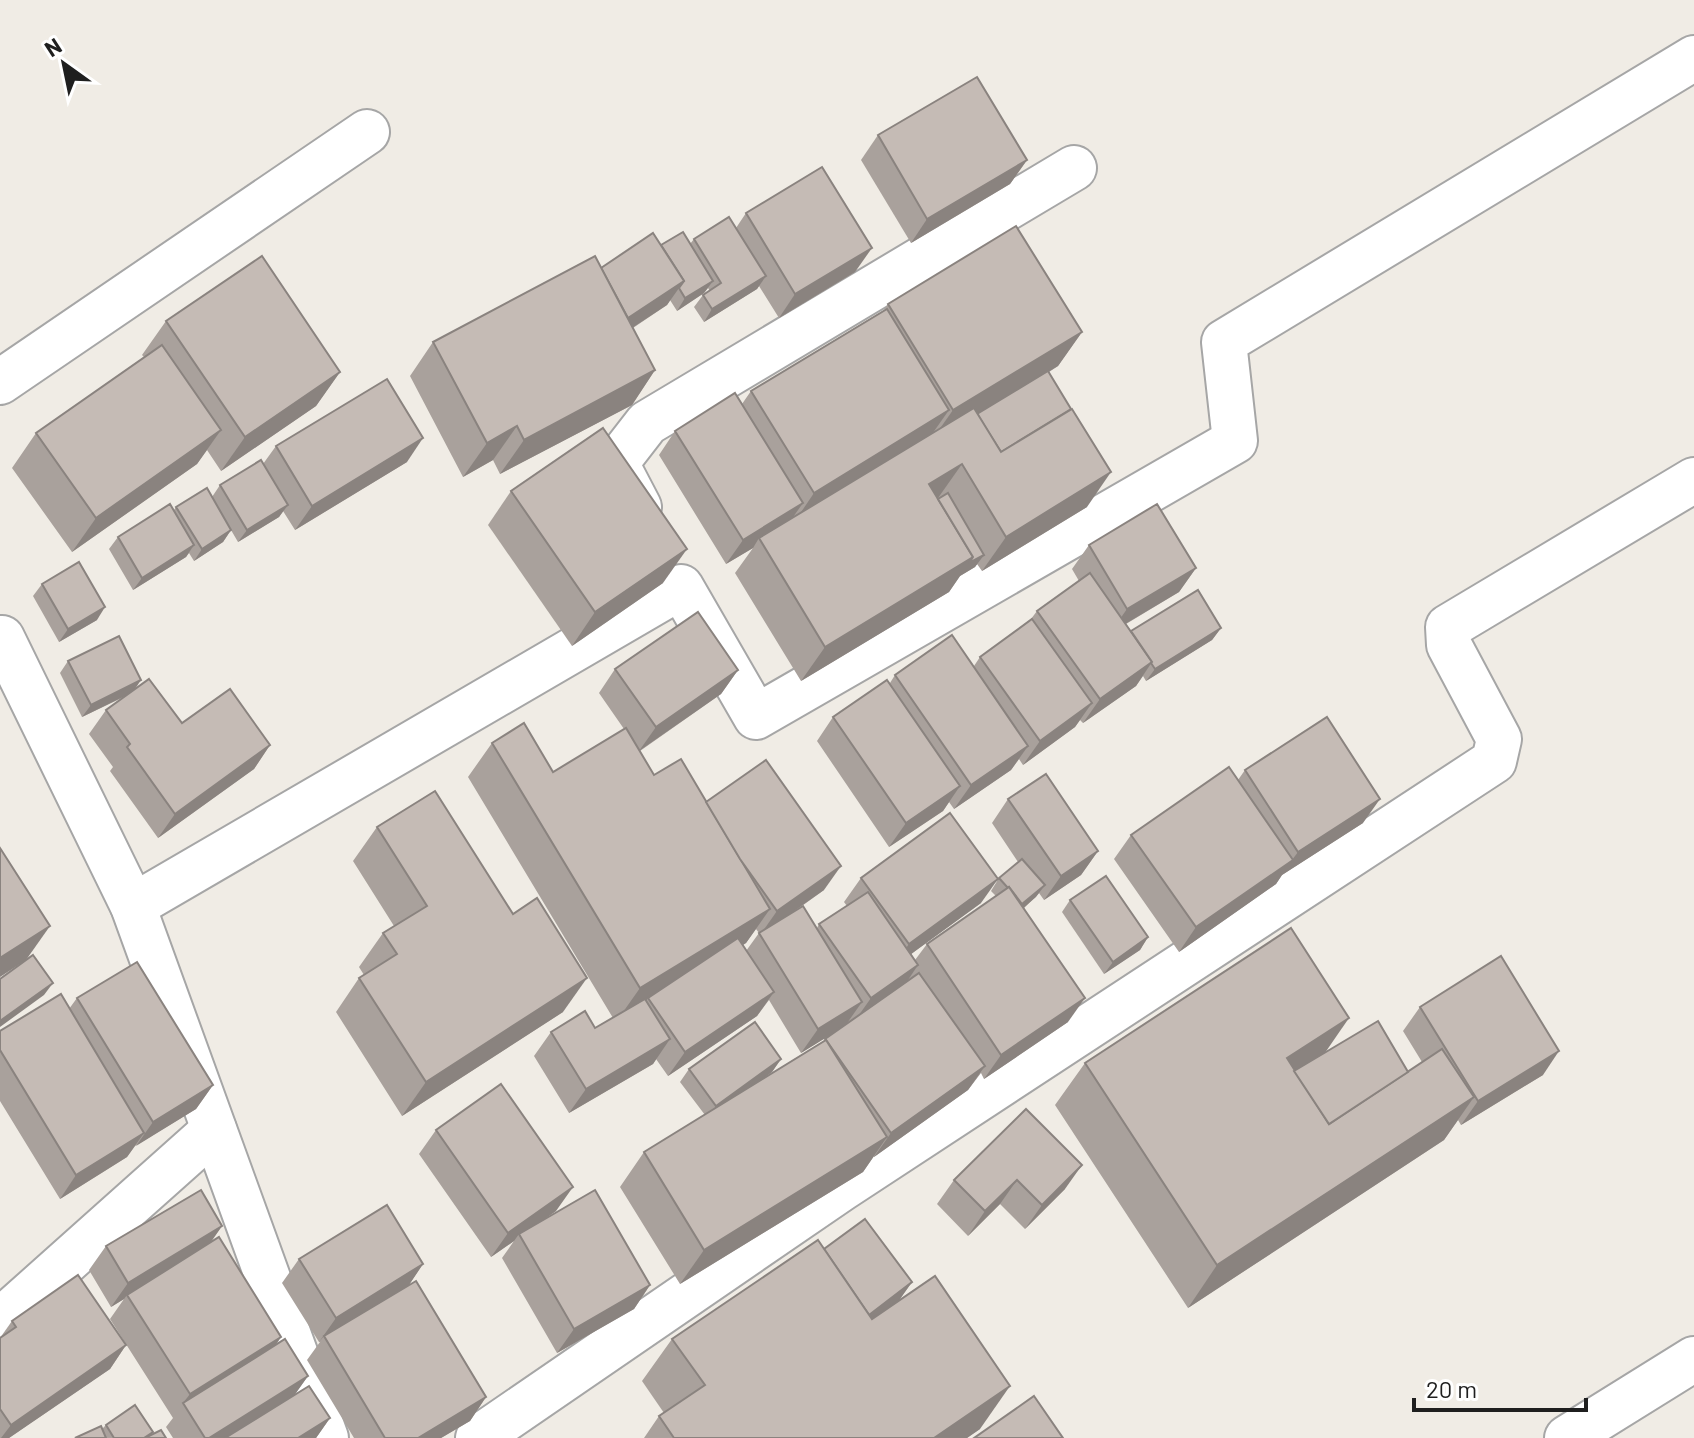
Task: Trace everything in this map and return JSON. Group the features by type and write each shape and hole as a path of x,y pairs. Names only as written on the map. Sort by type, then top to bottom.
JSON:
{"street":[{"path":"1074,168 647,423 616,463 681,587 756,717 1235,441 1224,342 1694,58"},
{"path":"0,382 367,132"},
{"path":"478,1438 841,1189 1494,761 1499,739 1449,645 1448,627 1694,480"},
{"path":"133,906 681,587"},
{"path":"1,639 133,906 326,1438"},
{"path":"0,1321 214,1130"},
{"path":"1567,1438 1694,1359"}],"building":[{"path":"977,77 1027,160 927,219 878,135"},
{"path":"822,167 872,248 795,294 746,213"},
{"path":"729,217 766,276 712,309 703,295 721,283 694,239"},
{"path":"1016,226 1082,332 953,410 888,304"},
{"path":"683,232 713,281 685,298 679,288 684,281 661,245"},
{"path":"653,233 684,281 628,318 601,268"},
{"path":"262,256 340,372 245,437 166,321"},
{"path":"595,256 655,370 524,440 517,426 487,443 433,342"},
{"path":"887,309 949,410 814,493 751,391"},
{"path":"162,345 221,430 96,518 36,433"},
{"path":"1048,371 1071,409 1001,452 977,414"},
{"path":"387,379 423,438 312,506 276,446"},
{"path":"735,393 803,503 743,540 675,431"},
{"path":"974,408 1001,452 1072,409 1111,472 1006,537 962,464 929,484 973,557 825,647 759,538"},
{"path":"603,428 687,549 595,612 511,491"},
{"path":"261,460 288,505 247,530 220,485"},
{"path":"207,488 231,530 202,549 176,507"},
{"path":"948,493 984,555 969,563 973,557 938,499"},
{"path":"170,504 194,545 142,578 118,537"},
{"path":"1157,504 1196,568 1127,609 1089,545"},
{"path":"79,562 105,607 68,629 42,584"},
{"path":"1090,573 1152,662 1100,699 1037,611"},
{"path":"1198,590 1221,628 1155,669 1131,631"},
{"path":"698,612 738,670 656,727 615,669"},
{"path":"1032,619 1092,703 1040,741 980,657"},
{"path":"952,635 1028,746 971,785 895,675"},
{"path":"119,636 141,680 91,705 68,661"},
{"path":"149,679 182,723 230,689 270,745 175,814 127,747 130,744 106,710"},
{"path":"887,680 960,786 906,823 833,717"},
{"path":"1327,717 1380,799 1298,852 1245,770"},
{"path":"524,723 553,772 626,728 654,775 681,759 770,909 640,988 492,743"},
{"path":"766,760 841,866 777,911 740,859 706,802"},
{"path":"1229,767 1293,860 1196,927 1131,835"},
{"path":"1046,774 1098,851 1061,876 1008,799"},
{"path":"435,791 513,914 537,898 587,978 426,1082 359,978 397,954 383,933 427,906 377,827"},
{"path":"950,813 998,879 909,944 861,878"},
{"path":"0,848 50,926 0,958"},
{"path":"1022,859 1045,885 1022,904 999,878"},
{"path":"1106,876 1148,937 1113,962 1070,900"},
{"path":"1009,887 1085,998 1001,1055 927,944"},
{"path":"868,892 918,965 871,998 819,924"},
{"path":"803,906 862,1002 818,1029 759,933"},
{"path":"1291,928 1349,1018 1287,1058 1329,1124 1442,1049 1474,1097 1217,1265 1085,1063"},
{"path":"738,938 774,992 685,1052 648,998"},
{"path":"33,955 53,983 0,1021 0,979"},
{"path":"1501,956 1559,1051 1478,1101 1420,1007"},
{"path":"137,962 213,1085 153,1122 77,998"},
{"path":"919,973 985,1066 891,1133 825,1039"},
{"path":"61,994 144,1133 76,1175 0,1050 0,1031"},
{"path":"645,999 670,1039 586,1089 551,1032 585,1011 595,1028"},
{"path":"1378,1021 1408,1072 1329,1124 1294,1071"},
{"path":"755,1022 781,1059 716,1106 689,1069"},
{"path":"826,1040 887,1137 704,1250 644,1152"},
{"path":"501,1084 573,1187 508,1233 436,1130"},
{"path":"1026,1109 1082,1165 1042,1205 1017,1180 985,1211 954,1180"},
{"path":"201,1190 222,1226 128,1283 106,1246"},
{"path":"595,1190 650,1285 574,1329 519,1234"},
{"path":"387,1205 423,1264 336,1318 299,1259"},
{"path":"865,1219 912,1282 869,1315 824,1249"},
{"path":"219,1237 281,1337 190,1394 127,1295"},
{"path":"818,1240 872,1319 935,1276 1010,1386 934,1438 674,1438 659,1416 705,1385 672,1339"},
{"path":"78,1275 126,1345 11,1425 0,1409 0,1338 16,1327 12,1321"},
{"path":"416,1281 486,1397 418,1438 385,1438 324,1336"},
{"path":"285,1339 308,1376 205,1438 183,1403"},
{"path":"309,1386 330,1418 298,1438 225,1438"},
{"path":"1034,1396 1063,1438 974,1438"},
{"path":"135,1405 153,1432 144,1438 114,1438 106,1425"},
{"path":"101,1426 106,1438 75,1438"},
{"path":"161,1430 166,1438 145,1438"}]}
